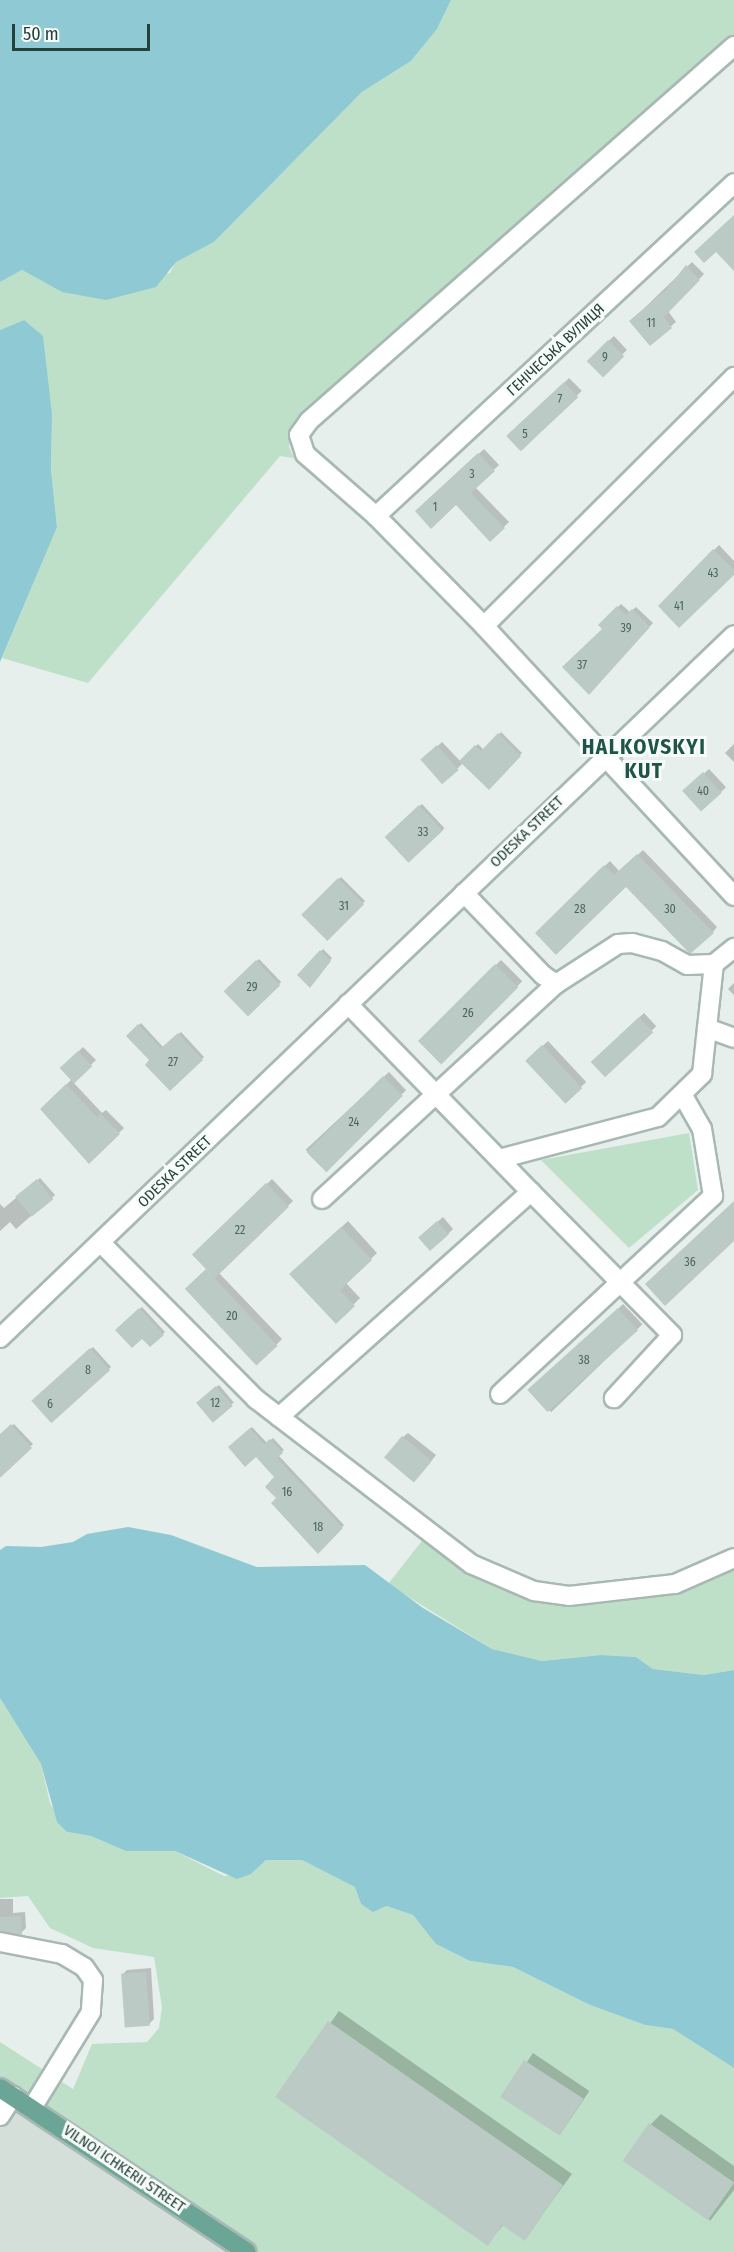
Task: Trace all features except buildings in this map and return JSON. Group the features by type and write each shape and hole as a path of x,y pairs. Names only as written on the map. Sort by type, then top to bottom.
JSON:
{"main road":[{"name":"VILNOI ICHKERII STREET","path":"6,2092 247,2252"}],"street":[{"path":"731,887 604,757 587,734 484,626 376,516 305,454 299,435 309,421 734,46"},
{"name":"ГЕНІЧЕСЬКА ВУЛИЦЯ","path":"376,516 734,183"},
{"path":"484,626 734,377"},
{"name":"ODESKA STREET","path":"0,1338 604,757 734,635"},
{"path":"464,893 543,975 556,984"},
{"path":"322,1199 556,984 618,944 632,943 662,951 687,965 714,964 734,948"},
{"path":"499,1159 658,1116 702,1074 714,964"},
{"path":"348,1004 672,1335 614,1398"},
{"path":"707,1028 734,1038"},
{"path":"500,1394 713,1196 702,1129 682,1094"},
{"path":"279,1417 531,1192"},
{"path":"101,1243 256,1399 471,1564 534,1591 569,1596 675,1584 734,1558"},
{"path":"0,1942 62,1954 84,1966 93,1980 91,2012 32,2108"},
{"path":"0,2115 6,2092"}],"shaded area":[{"path":"0,2088 247,2252 0,2252"}],"green space":[{"path":"451,0 734,0 734,35 291,432 289,447 294,458 280,456 88,683 2,658 57,526 51,469 52,415 24,320 0,330 0,282 22,270 62,292 170,273 175,262 214,242 362,92 411,61 437,29"},
{"path":"689,1133 698,1190 629,1248 541,1160"},
{"path":"425,1537 532,1598 734,1566 734,1670 704,1675 653,1669 636,1657 601,1655 542,1661 492,1649 388,1584"},
{"path":"0,1698 41,1764 50,1803 67,1832 91,1836 127,1851 175,1851 224,1876 251,1874 266,1860 302,1860 356,1887 361,1904 386,1906 413,1915 436,1944 470,1961 513,1967 590,2005 645,2025 673,2029 734,2068 734,2252 247,2252 0,2088 0,2042 73,2089 92,2044 147,2042 159,2028 162,2007 154,1957 93,1948 50,1928 28,1896 0,1898"}],"water":[{"path":"0,0 451,0 437,29 411,61 362,92 214,242 176,262 156,287 106,300 62,292 22,270 0,282"},
{"path":"24,320 43,336 52,415 51,469 57,527 0,662 0,330"},
{"path":"128,1527 171,1535 257,1567 365,1565 423,1608 492,1649 542,1661 601,1655 636,1657 653,1669 704,1675 734,1670 734,2068 673,2029 645,2025 590,2005 513,1967 470,1961 436,1944 413,1915 386,1906 373,1912 361,1904 355,1887 302,1860 266,1860 251,1874 237,1879 175,1851 126,1851 91,1836 67,1832 57,1822 41,1764 0,1698 0,1550 6,1546 41,1547 73,1542 87,1534"}],"district":[{"name":"HALKOVSKYI KUT","path":"644,759"}]}
